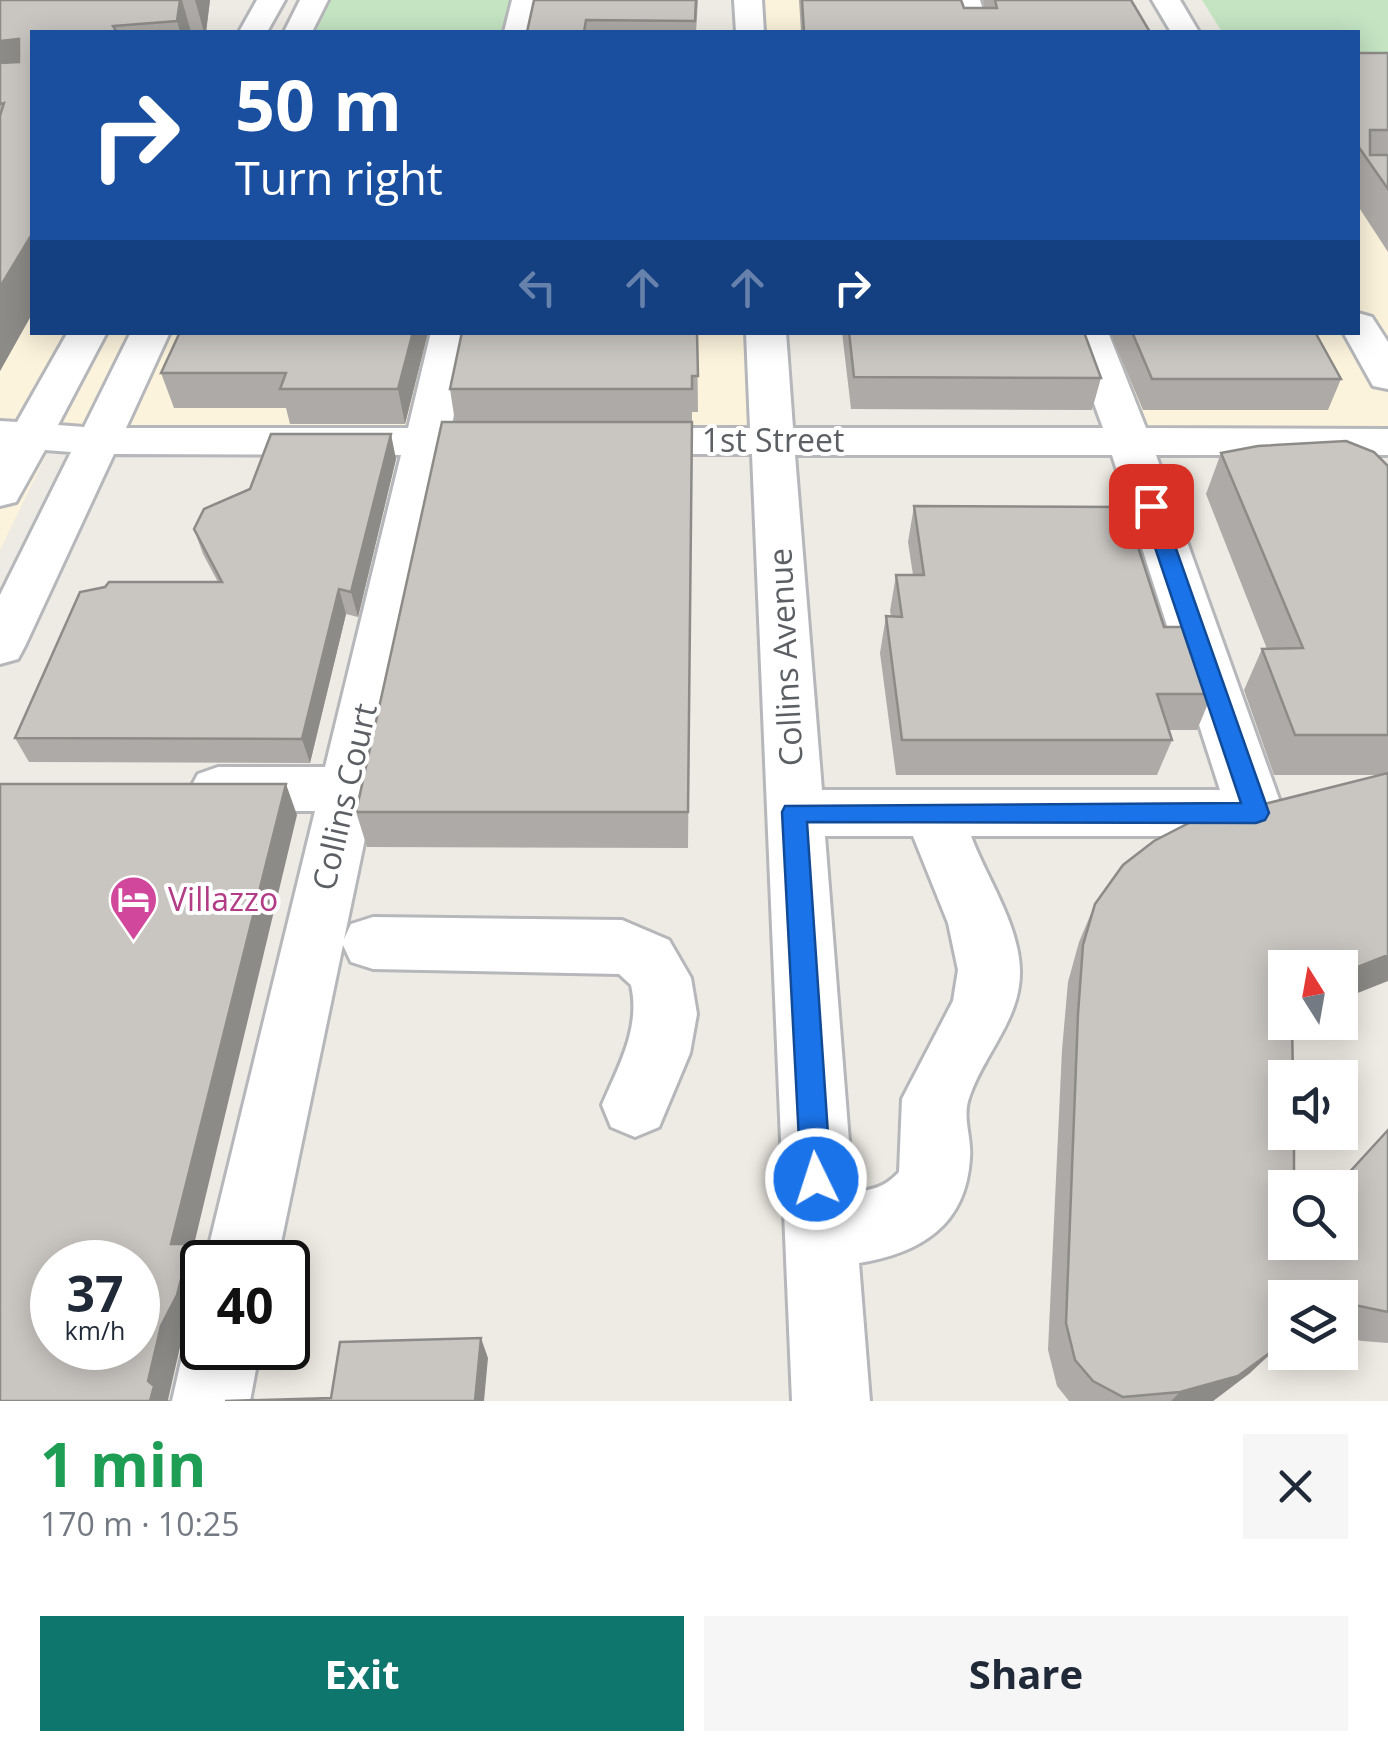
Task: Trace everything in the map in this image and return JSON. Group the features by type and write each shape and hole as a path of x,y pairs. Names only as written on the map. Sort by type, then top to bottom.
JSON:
{"street":[{"path":"254,30 271,0"},
{"path":"299,30 314,0"},
{"path":"518,30 526,0"},
{"path":"748,0 750,30"},
{"path":"966,0 975,30"},
{"path":"1166,0 1184,30"},
{"path":"1360,328 1388,376"},
{"path":"9,460 86,335"},
{"path":"0,646 150,335"},
{"name":"Collins Court","path":"246,1240 450,335"},
{"name":"Collins Avenue","path":"766,335 831,1401"},
{"path":"794,812 1256,813 1130,442 1089,335"},
{"name":"1st Street","path":"9,460 97,441 1388,442"},
{"path":"24,596 74,596"},
{"path":"174,789 347,789"},
{"path":"820,1230 870,1229 909,1215 931,1185 936,1158 934,1100 986,998 989,968 980,918 958,877 934,813"},
{"path":"373,943 622,947 650,960 664,991 662,1032 653,1068 635,1105"},
{"path":"210,1401 217,1370"}],"shaded area":[{"path":"748,0 976,0 987,30 750,30"},
{"path":"1360,83 1388,83 1388,430 1140,429 1102,335 1360,335"},
{"path":"30,104 30,335 767,335 773,440 52,443 0,550 0,106"}],"green space":[{"path":"329,0 515,0 508,30 317,30"},
{"path":"1202,0 1388,0 1388,82 1360,82 1360,30 1221,30"}],"building":[{"path":"0,0 180,0 177,21 113,26 116,30 30,30 30,237 0,287 0,116 4,103 0,104 0,63 19,62 19,39 0,41"},
{"path":"534,0 696,0 695,21 586,20 584,30 527,30"},
{"path":"802,0 961,0 964,8 997,8 995,0 1131,0 1149,30 804,30"},
{"path":"1360,53 1388,53 1388,130 1370,130 1370,155 1388,155 1388,189 1360,149"},
{"path":"179,335 412,335 398,389 280,389 286,373 161,373"},
{"path":"461,335 697,335 698,376 692,376 692,389 450,389"},
{"path":"849,335 1085,335 1101,378 854,377"},
{"path":"1133,335 1317,335 1341,379 1152,379"},
{"path":"442,422 692,422 688,812 356,812"},
{"path":"271,434 391,434 351,592 339,589 302,739 15,738 80,592 105,587 109,582 222,582 194,529 204,509 250,489"},
{"path":"1346,441 1374,452 1388,466 1388,735 1295,735 1262,649 1303,648 1221,453 1258,446"},
{"path":"914,506 1125,507 1164,627 1182,627 1191,654 1199,654 1212,694 1157,694 1172,740 902,740 886,616 902,617 896,575 924,575"},
{"path":"1388,773 1388,955 1358,967 1358,950 1268,950 1268,1040 1292,1040 1293,1060 1268,1060 1268,1150 1294,1150 1294,1170 1268,1170 1268,1260 1358,1260 1358,1170 1351,1170 1388,1130 1388,1312 1358,1306 1358,1280 1268,1280 1268,1354 1238,1376 1180,1392 1123,1397 1093,1381 1075,1360 1066,1323 1083,945 1095,904 1123,865 1154,841 1189,823"},
{"name":"Villazzo","path":"0,784 286,784 171,1244 180,1244 180,1283 160,1330 160,1240 30,1240 30,1370 151,1370 148,1381 154,1386 150,1401 0,1401"},
{"path":"481,1338 475,1401 225,1401 331,1398 340,1342"}],"place":[{"name":"Villazzo","path":"133,942"}],"route":[{"path":"816,1179 794,812 1256,813 1151,506"}]}
